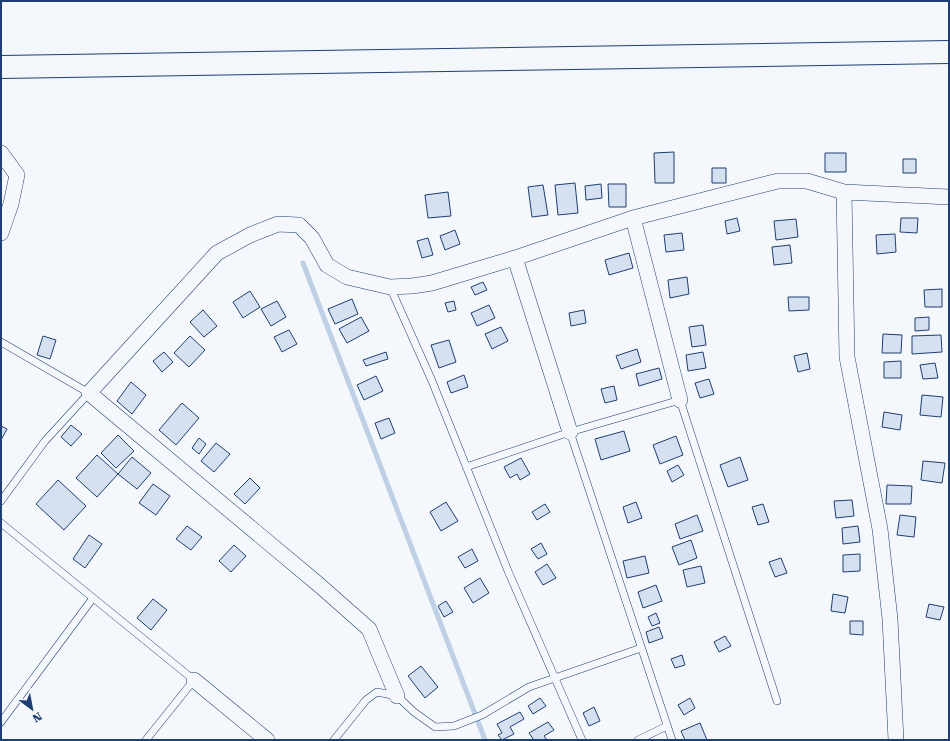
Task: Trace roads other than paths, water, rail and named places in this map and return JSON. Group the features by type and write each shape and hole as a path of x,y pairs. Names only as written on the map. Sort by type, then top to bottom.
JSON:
{"highway":[{"path":"1,67 949,52"}],"street":[{"path":"1,153 17,175 12,204 1,233"},
{"path":"397,696 369,629 318,584 89,393 217,253 250,235 278,224 299,225 312,238 326,265 347,277 390,287 412,286 432,282 515,258 633,218 778,181 807,181 844,192 949,196"},
{"path":"844,192 847,357 880,529 890,619 896,740"},
{"path":"633,218 680,400"},
{"path":"515,258 570,432"},
{"path":"194,680 266,740"}],"lane":[{"path":"390,287 432,381 508,571 582,740"},
{"path":"1,342 89,393 44,441 1,501"},
{"path":"466,467 570,432 680,400 777,701"},
{"path":"570,432 672,740"},
{"path":"1,523 194,680 146,740"},
{"path":"1,722 93,598"},
{"path":"334,740 366,700 377,692 397,696 414,712 436,726 454,726 482,715 529,687 554,677 641,648"},
{"path":"638,740 667,726"}],"waterway":[{"path":"303,263 485,740"}]}
